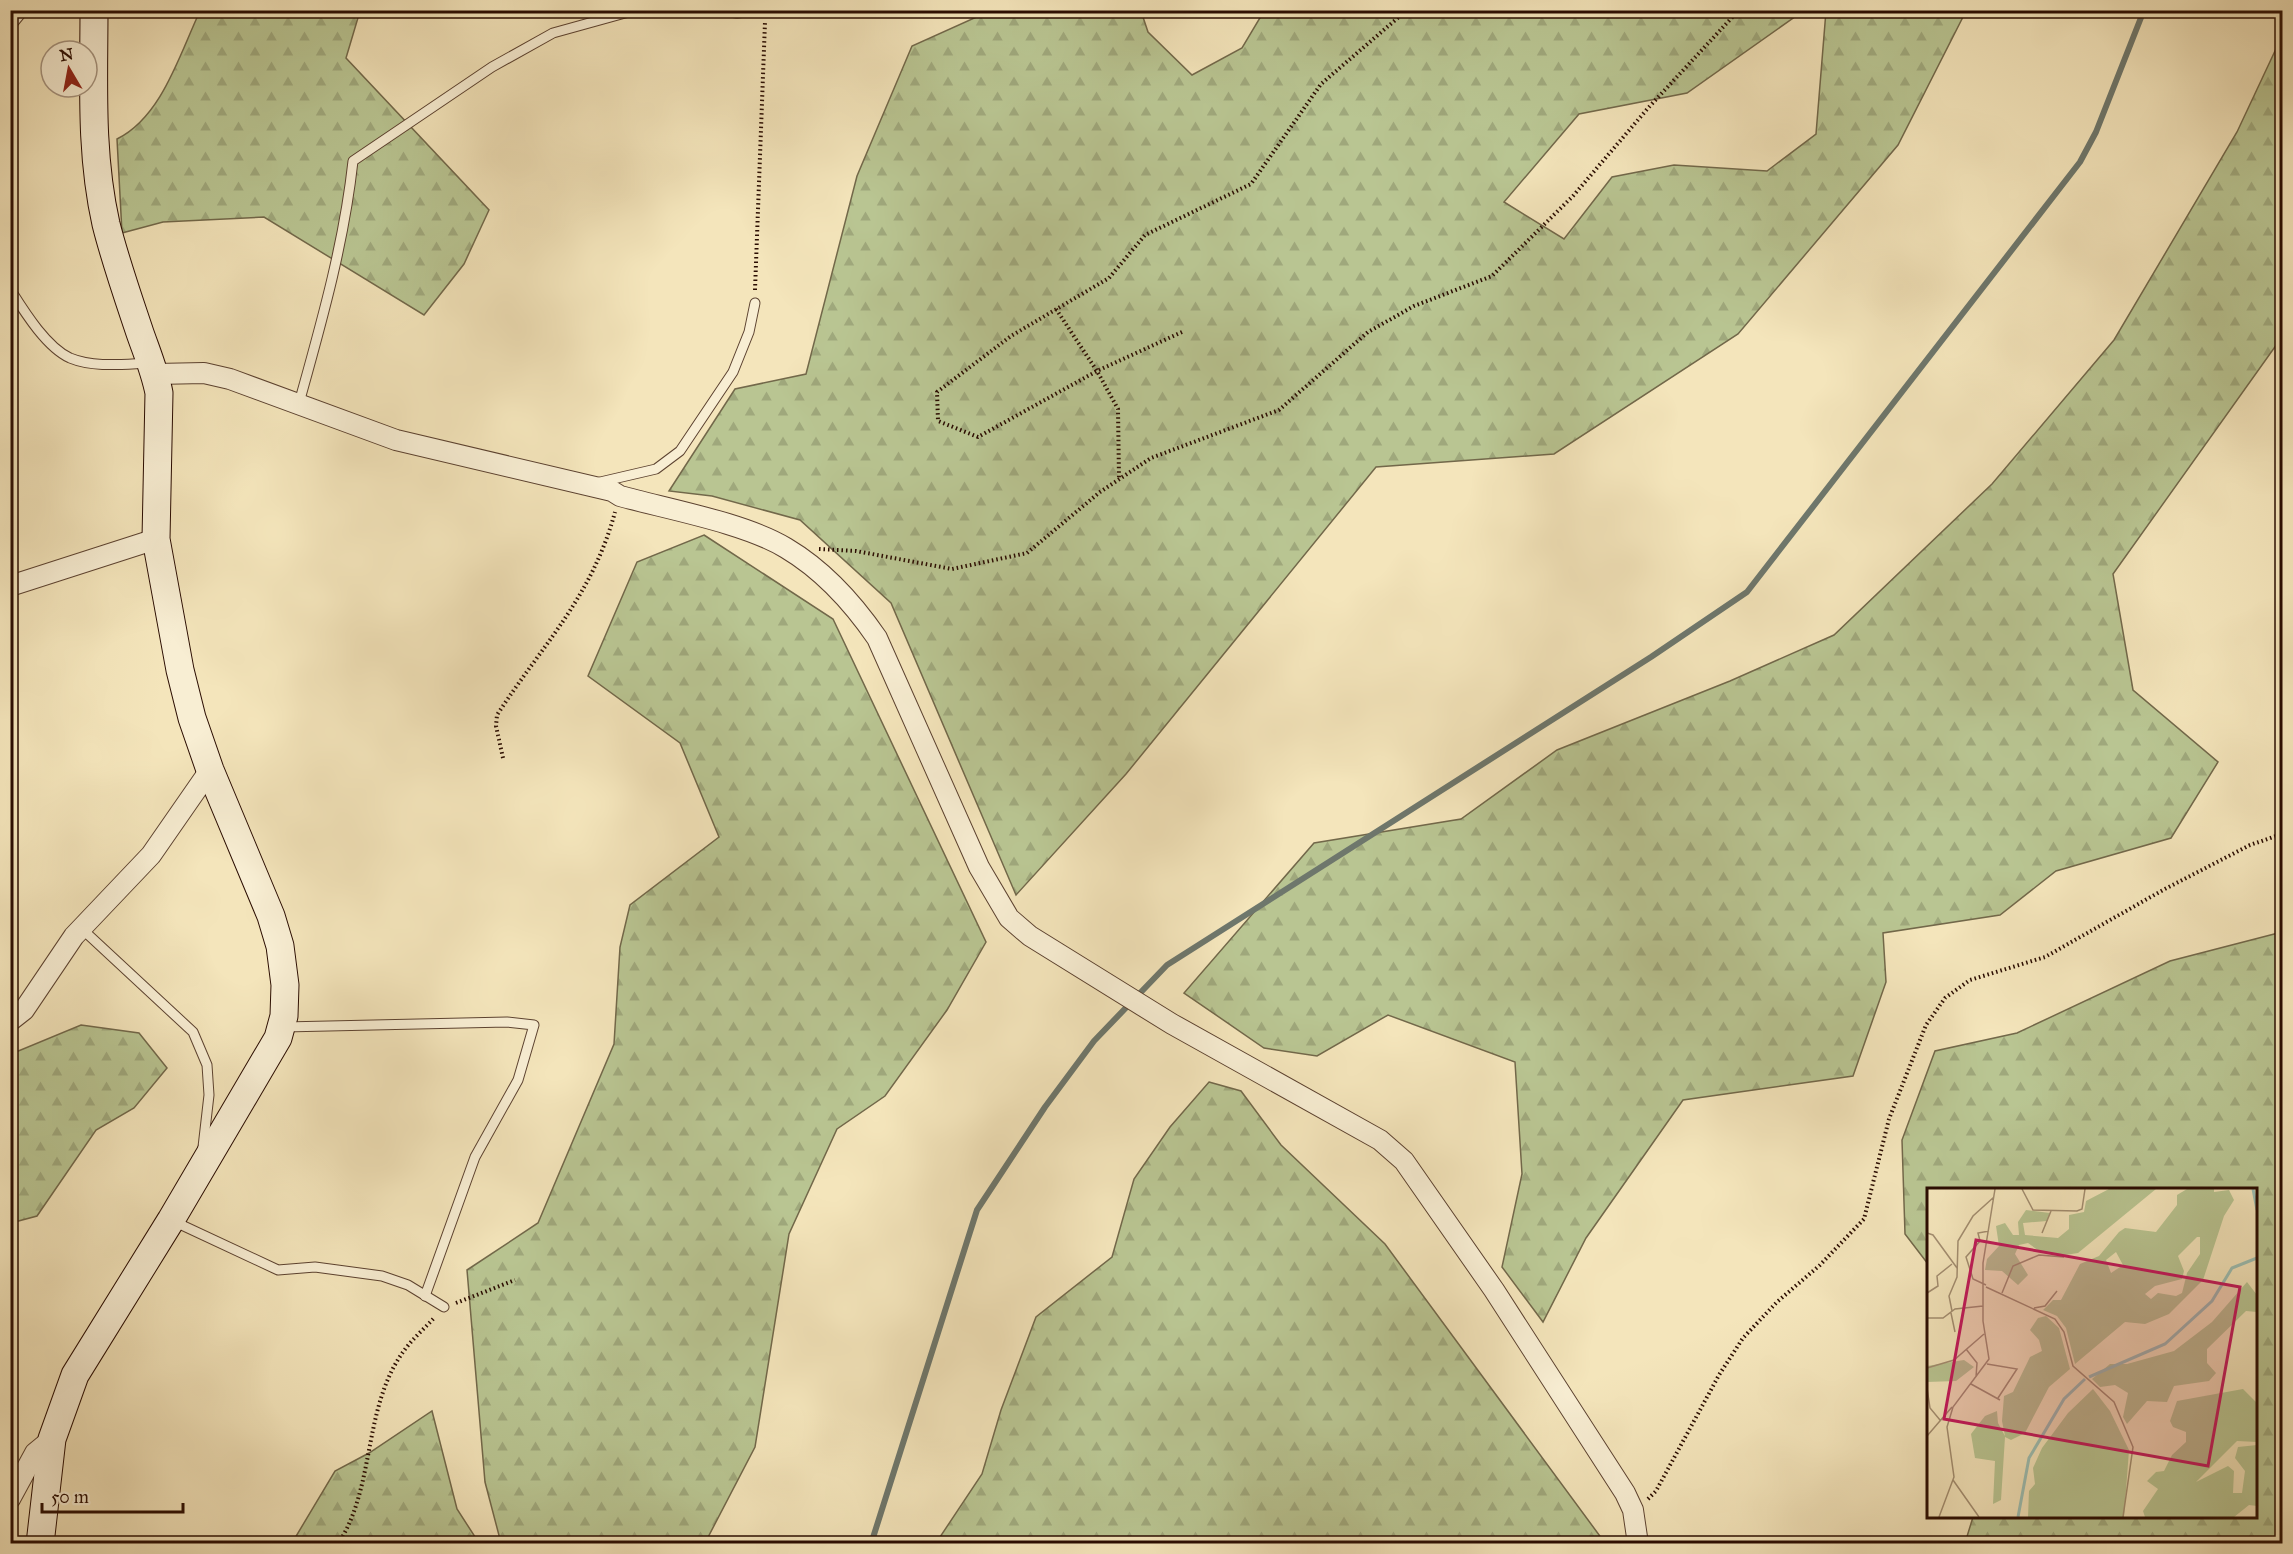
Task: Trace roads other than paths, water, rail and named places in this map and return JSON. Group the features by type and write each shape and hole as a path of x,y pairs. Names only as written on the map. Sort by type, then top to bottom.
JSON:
{"street":[{"path":"40,1544 52,1439 75,1375 171,1220 278,1038 285,985 280,946 271,916 210,770 192,718 180,670 156,539 160,470 159,393 107,226 98,181 92,129 94,10"},
{"path":"153,368 204,373 230,379 396,440 612,491 620,496 746,530 786,547 813,567 856,607 877,638 979,867 1009,918 1030,936 1172,1024 1380,1140 1404,1161 1494,1290 1625,1493 1633,1510 1638,1544"},
{"path":"10,586 156,539"},
{"path":"10,1021 24,1010 81,928 151,855 210,770"},
{"path":"10,1499 35,1453 52,1439"}],"lane":[{"path":"10,27 24,10"},
{"path":"299,404 348,206 353,161 492,67 553,33 636,10"},
{"path":"714,10 737,13 765,10"},
{"path":"10,289 35,328 69,358 98,364 153,368"},
{"path":"585,485 656,469 680,451 733,372 748,332 755,303"},
{"path":"81,928 193,1032 207,1065 209,1095 200,1170"},
{"path":"281,1027 507,1022 534,1025 518,1080 475,1157 424,1296"},
{"path":"171,1220 278,1270 315,1267 351,1270 382,1276 444,1307"}],"waterway":[{"path":"871,1544 977,1210 1045,1107 1094,1041 1167,965 1651,657 1747,592 2080,162 2096,132 2144,10"}]}
